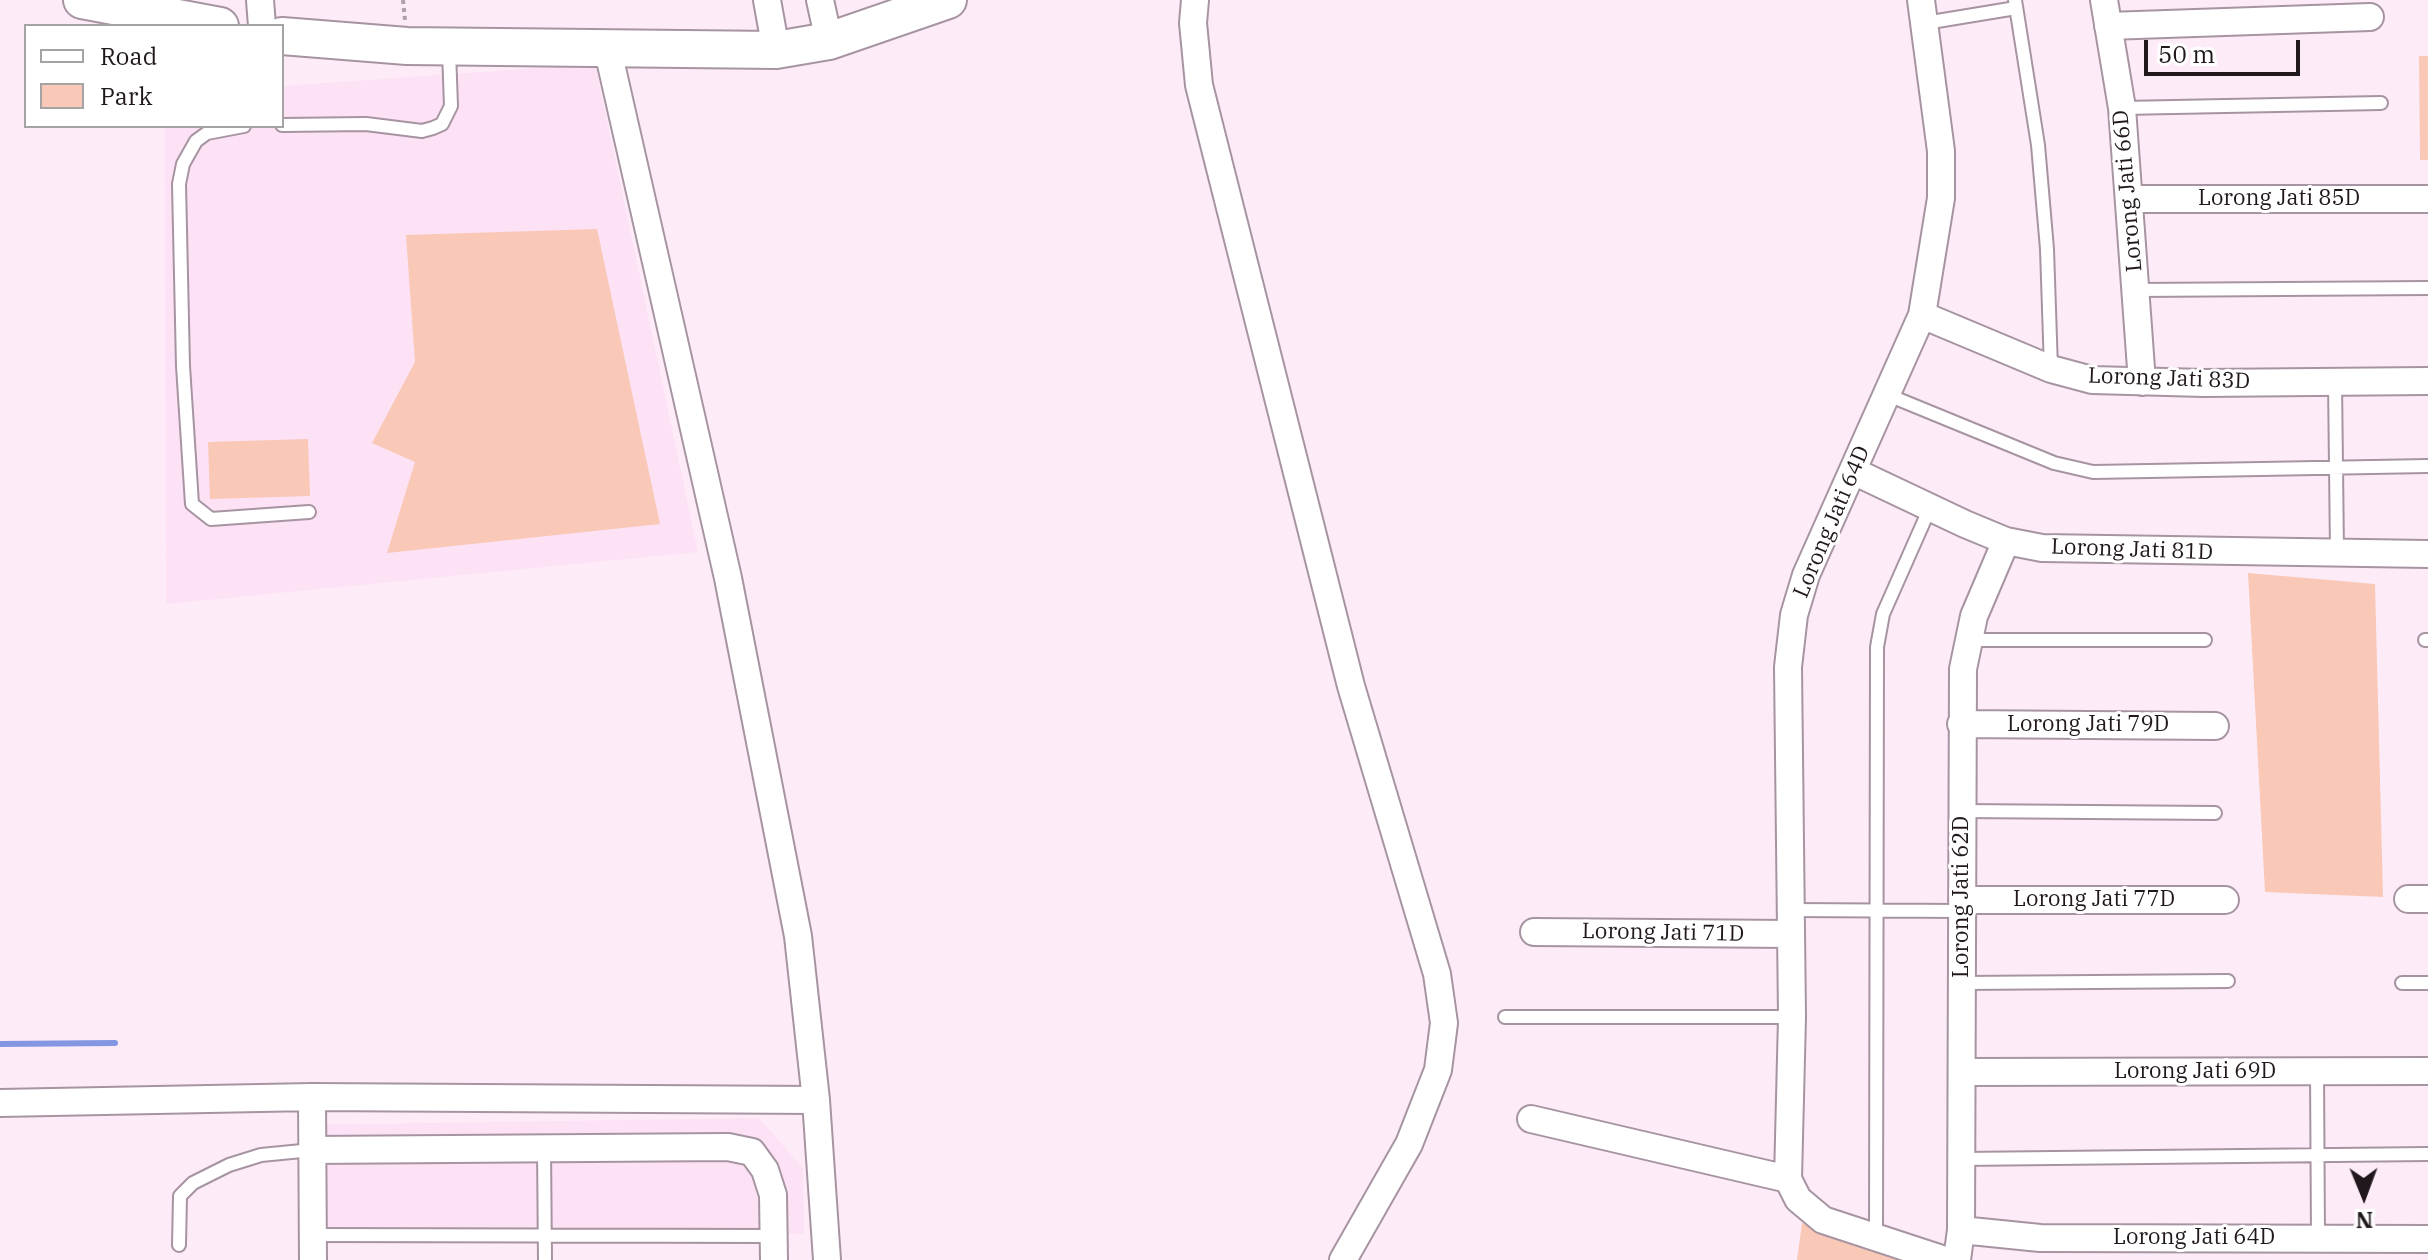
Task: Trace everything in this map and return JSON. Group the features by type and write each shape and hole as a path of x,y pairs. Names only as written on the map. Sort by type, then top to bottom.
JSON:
{"main road":[{"path":"82,0 209,24"},
{"path":"284,36 449,47 608,51 776,50 829,41 948,0"}],"street":[{"path":"260,0 262,24"},
{"path":"767,0 776,50"},
{"path":"820,0 829,41"},
{"path":"1195,0 1195,57 1203,99 1351,686 1437,974 1444,1023 1438,1070 1409,1144 1343,1260"},
{"name":"Lorong Jati 64D","path":"1793,1189 1788,667 1794,615 1806,575 1922,315 1941,198 1937,104 1923,12"},
{"path":"2106,13 2370,17"},
{"name":"Lorong Jati 66D","path":"2106,13 2122,108 2142,382"},
{"path":"608,51 728,578 798,936 816,1100 827,1260"},
{"name":"Lorong Jati 85D","path":"2130,199 2428,199"},
{"name":"Lorong Jati 83D","path":"1922,315 2051,369 2092,380 2428,381"},
{"name":"Lorong Jati 81D","path":"1853,471 1929,510 2006,541 2078,550 2428,554"},
{"name":"Lorong Jati 62D","path":"1945,1260 1961,1230 1961,724 1966,640 2006,541"},
{"name":"Lorong Jati 79D","path":"1961,724 2215,726"},
{"name":"Lorong Jati 77D","path":"1962,905 2225,900"},
{"name":"Lorong Jati 71D","path":"1534,932 1790,922"},
{"name":"Lorong Jati 69D","path":"1962,1072 2428,1071"},
{"path":"0,1103 312,1097 816,1100"},
{"path":"312,1097 313,1248"},
{"path":"1531,1119 1793,1189 1823,1220 1876,1240 1945,1260"},
{"path":"312,1150 728,1147 752,1152 765,1170 773,1195 774,1248"},
{"name":"Lorong Jati 64D","path":"1961,1230 2011,1237 2428,1239"}],"lane":[{"path":"1923,12 2016,4 2039,158 2047,249 2051,369"},
{"path":"284,125 366,124 422,131 442,124 451,106 449,47"},
{"path":"2122,108 2381,103"},
{"path":"233,128 207,133 196,141 183,164 179,184 183,366 192,504 211,519 309,512"},
{"path":"2137,290 2428,288"},
{"path":"2335,381 2337,552"},
{"path":"1888,395 2054,463 2093,472 2143,474 2336,466 2428,466"},
{"path":"1876,1240 1877,647 1883,614 1929,510"},
{"path":"1966,640 2205,640"},
{"path":"1962,811 2215,813"},
{"path":"1790,922 1875,910 1962,905"},
{"path":"1962,983 2228,981"},
{"path":"2402,983 2428,983"},
{"path":"1505,1017 1792,1017"},
{"path":"2317,1071 2318,1238"},
{"path":"544,1148 545,1260"},
{"path":"179,1245 180,1196 193,1183 229,1165 261,1155 312,1150"},
{"path":"1961,1159 2428,1154"},
{"path":"313,1248 545,1236 774,1248"}],"shaded area":[{"path":"595,64 698,552 166,604 165,128 284,128 284,86"},
{"path":"759,1118 803,1168 804,1234 301,1241 299,1125"}],"green space":[{"path":"2419,56 2428,56 2428,160 2420,160"},
{"path":"597,229 660,524 387,553 415,462 372,443 415,362 406,235"},
{"path":"308,439 310,496 210,499 208,442"},
{"path":"2248,573 2375,584 2383,897 2265,892"},
{"path":"1802,1223 1921,1260 1797,1260"}],"waterway":[{"path":"0,1044 115,1043"}]}
